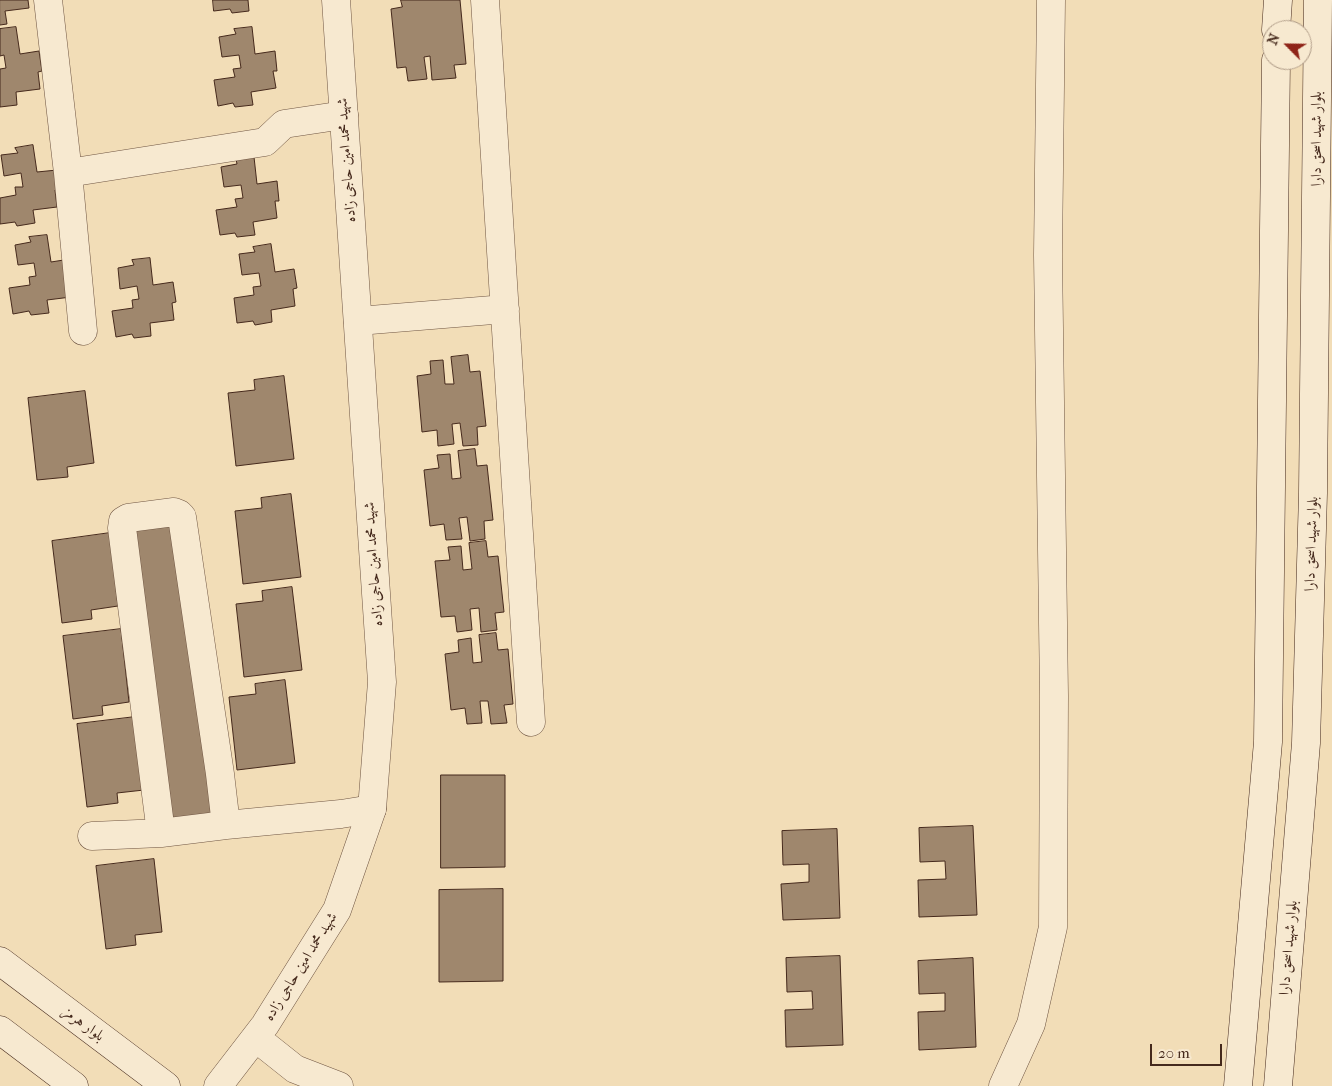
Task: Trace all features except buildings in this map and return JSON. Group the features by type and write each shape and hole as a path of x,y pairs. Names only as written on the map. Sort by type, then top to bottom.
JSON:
{"street":[{"path":"48,0 68,173 83,331"},
{"name":"شهید محمد امین حاجی زاده","path":"218,1086 256,1038 336,910 372,809 382,682 336,0"},
{"path":"485,0 532,722"},
{"path":"1003,1086 1031,1024 1053,927 1054,696 1048,255 1051,0"},
{"path":"1277,20 1278,0"},
{"name":"بلوار شهید اسحق دارا","path":"1278,1086 1306,733 1313,493 1318,0"},
{"path":"1238,1086 1268,742 1276,70"},
{"path":"68,173 265,142 284,124 344,115"},
{"path":"358,321 505,309"},
{"path":"161,833 122,528 123,521 128,518 174,512 182,517 226,825"},
{"path":"92,836 161,833 372,809"},
{"name":"بلوار هرمز","path":"0,961 166,1086"},
{"path":"0,1030 74,1086"},
{"path":"256,1038 295,1069 339,1086"}]}
